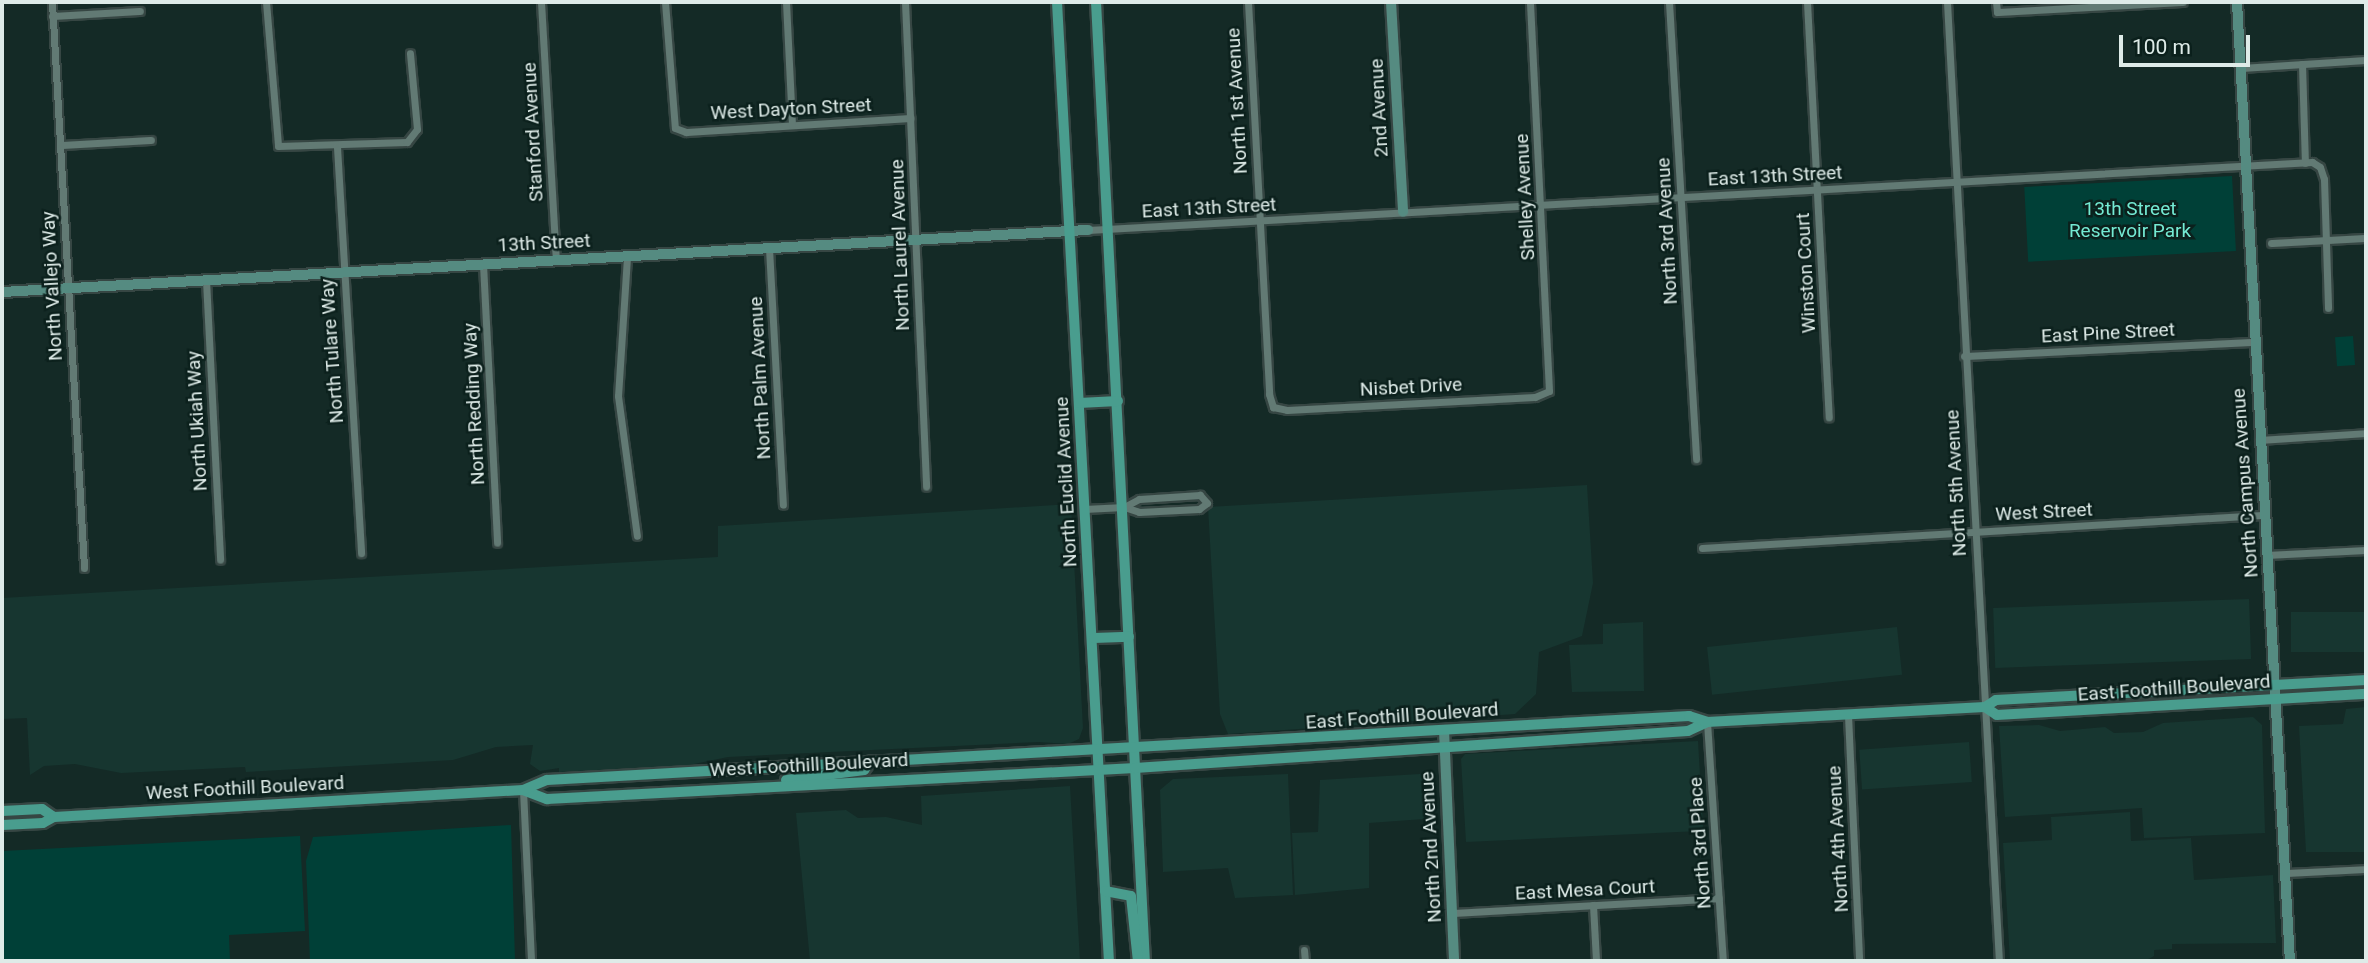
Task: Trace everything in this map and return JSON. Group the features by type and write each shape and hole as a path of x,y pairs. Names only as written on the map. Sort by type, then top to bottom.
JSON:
{"main road":[{"name":"North Euclid Avenue","path":"1057,2 1110,961"},
{"path":"1096,2 1124,507 1145,961"},
{"path":"1079,402 1118,401"},
{"path":"1094,638 1129,637"},
{"name":"East Foothill Boulevard","path":"1099,749 1134,750 1689,716 1707,722 1848,715 1986,707 1996,700 2366,680"},
{"name":"East Foothill Boulevard","path":"1986,707 1997,715 2366,694"},
{"name":"East Foothill Boulevard","path":"1100,768 1135,768 1688,731 1707,722"},
{"name":"West Foothill Boulevard","path":"2,825 43,824 54,817 523,790 547,780 1099,749"},
{"path":"781,783 802,774 864,770 871,761"},
{"name":"West Foothill Boulevard","path":"523,790 547,799 781,783 1100,768"},
{"name":"West Foothill Boulevard","path":"2,811 43,809 54,817"},
{"path":"1105,891 1131,896 1138,961"}],"street":[{"name":"North Vallejo Way","path":"52,2 84,568"},
{"path":"266,2 278,146 407,142 417,129 410,53"},
{"name":"Stanford Avenue","path":"541,2 556,260"},
{"name":"West Dayton Street","path":"665,2 675,128 686,132 911,118"},
{"path":"786,2 792,125"},
{"name":"North Laurel Avenue","path":"905,2 926,487"},
{"name":"North 1st Avenue","path":"1248,2 1273,407"},
{"name":"2nd Avenue","path":"1391,2 1403,212"},
{"name":"Shelley Avenue","path":"1530,2 1549,391"},
{"name":"North 3rd Avenue","path":"1669,2 1696,459"},
{"name":"Winston Court","path":"1807,2 1829,417"},
{"name":"North 5th Avenue","path":"1947,2 1964,356 1999,961"},
{"path":"1996,2 1997,12 2183,2"},
{"name":"North Campus Avenue","path":"2237,2 2262,515 2278,699 2290,961"},
{"path":"52,16 140,11"},
{"path":"2241,68 2366,60"},
{"path":"2302,64 2305,163 2323,170 2328,308"},
{"path":"61,145 151,140"},
{"name":"North Tulare Way","path":"337,146 361,553"},
{"name":"East 13th Street","path":"1088,230 2305,163"},
{"name":"13th Street","path":"2,292 1088,230"},
{"path":"2272,243 2366,239"},
{"name":"North Palm Avenue","path":"769,248 783,505"},
{"path":"627,257 618,396 637,536"},
{"name":"North Redding Way","path":"483,264 496,543"},
{"name":"North Ukiah Way","path":"206,280 220,560"},
{"name":"East Pine Street","path":"1964,356 2253,342"},
{"name":"Nisbet Drive","path":"1273,407 1535,397 1549,391"},
{"path":"2258,440 2366,433"},
{"path":"1084,509 1124,507 1139,512 1199,509 1207,503 1200,495 1139,499 1124,507"},
{"name":"West Street","path":"1702,548 2262,515"},
{"path":"2265,555 2366,550"},
{"name":"North 4th Avenue","path":"1848,715 1859,961"},
{"name":"North 3rd Place","path":"1707,722 1723,961"},
{"name":"North 2nd Avenue","path":"1444,730 1454,961"},
{"path":"523,790 531,961"},
{"path":"2285,873 2366,869"},
{"name":"East Mesa Court","path":"1452,913 1719,898"},
{"path":"1593,905 1596,961"},
{"path":"1304,950 1305,961"}],"shaded area":[{"path":"1587,485 1593,583 1582,636 1539,652 1536,694 1515,714 1228,734 1220,714 1208,507"},
{"path":"1071,504 1083,728 1079,739 1068,744 1039,742 728,757 689,765 559,772 559,768 540,771 530,764 533,745 496,747 453,760 246,772 245,767 121,773 75,764 44,766 30,775 27,718 2,719 2,598 718,557 718,526"},
{"path":"2249,599 2251,659 1995,668 1993,608"},
{"path":"2291,612 2366,612 2366,652 2291,652"},
{"path":"1643,622 1644,691 1572,692 1569,645 1603,644 1603,624"},
{"path":"1897,627 1902,675 1712,695 1707,647"},
{"path":"2366,707 2366,852 2306,852 2299,726 2343,724 2346,709"},
{"path":"2253,717 2262,725 2265,833 2144,838 2142,808 2005,817 1999,726 2039,725 2060,731 2105,727 2114,733 2143,732 2163,723"},
{"path":"1698,741 1703,827 1699,831 1466,842 1461,759 1465,754"},
{"path":"1969,742 1972,782 1862,790 1859,750"},
{"path":"1288,774 1293,895 1235,898 1228,868 1163,872 1160,790 1173,779"},
{"path":"1420,774 1424,777 1424,819 1369,823 1369,888 1295,895 1292,833 1318,832 1320,780"},
{"path":"1070,786 1080,961 810,961 796,813 846,810 858,818 886,817 922,825 921,796"},
{"path":"2130,812 2131,841 2191,838 2194,880 2273,875 2276,943 2172,944 2172,949 2154,950 2154,956 2145,961 2010,961 2003,843 2052,840 2051,817"}],"green space":[{"name":"13th Street Reservoir Park","path":"2232,176 2236,251 2028,262 2024,187"},
{"path":"2353,336 2355,365 2337,366 2335,337"},
{"path":"511,825 515,961 310,961 306,861 313,837"},
{"path":"300,836 305,931 229,935 230,961 2,961 2,851"}]}
